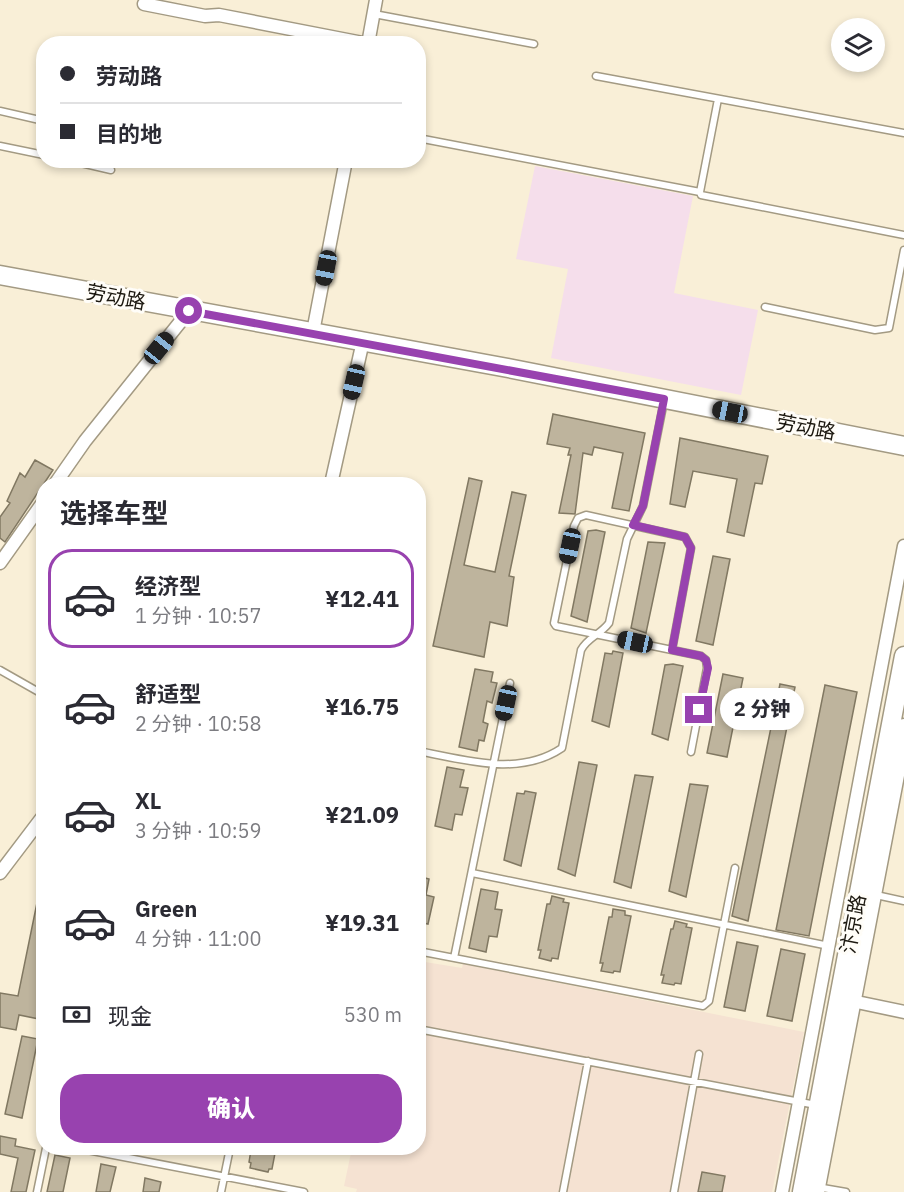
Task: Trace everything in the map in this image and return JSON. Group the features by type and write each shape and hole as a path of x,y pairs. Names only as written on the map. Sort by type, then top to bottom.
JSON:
{"main road":[{"name":"劳动路","path":"0,275 313,332 904,446"},
{"name":"汴京路","path":"811,1190 819,1105 904,656"},
{"name":"汴京路","path":"811,1190 901,762 904,728"}],"street":[{"path":"370,36 376,0"},
{"path":"144,4 205,16 219,15 327,36"},
{"path":"313,332 344,168"},
{"path":"60,477 85,441 189,311"},
{"path":"333,477 363,342"},
{"path":"0,563 36,512"},
{"path":"782,1192 904,546"},
{"path":"0,873 36,826"},
{"path":"852,1002 904,1012"}],"lane":[{"path":"374,14 534,44"},
{"path":"596,76 904,133"},
{"path":"700,192 718,99"},
{"path":"0,111 36,119"},
{"path":"426,140 700,192 701,195 904,235"},
{"path":"0,146 36,153"},
{"path":"102,168 111,170"},
{"path":"765,307 875,330 889,328 901,287 904,250"},
{"path":"426,752 493,765 531,761 562,748 581,650 586,640 597,635 609,624 627,539 643,506 664,399"},
{"path":"672,650 691,548 690,541 685,537 586,515 578,518 574,526 554,623 556,626 597,635 701,656 706,660 708,668 691,752"},
{"path":"0,670 36,690"},
{"path":"454,958 510,683"},
{"path":"426,953 703,1006 709,1001 735,868"},
{"path":"472,873 829,946"},
{"path":"872,895 904,901"},
{"path":"426,1031 819,1105"},
{"path":"674,1192 699,1054"},
{"path":"563,1192 588,1061"},
{"path":"37,1192 45,1155"},
{"path":"121,1155 304,1192"},
{"path":"221,1192 228,1155"},
{"path":"811,1190 846,1192"}],"shaded area":[{"path":"535,166 693,196 674,293 758,310 741,395 551,358 568,269 516,259"},
{"path":"426,962 462,968 463,964 804,1032 772,1192 356,1192 357,1189 344,1186 351,1155 426,1155"}],"building":[{"path":"553,414 645,433 629,511 612,508 623,453 594,447 592,455 583,453 575,514 559,513 571,455 568,455 570,448 547,444"},
{"path":"680,438 768,456 762,484 755,483 744,536 727,532 737,479 693,471 685,507 670,504"},
{"path":"35,460 53,470 48,477 36,477 36,496 5,542 0,538 0,517 10,503 7,501 20,473 25,477"},
{"path":"469,478 482,481 464,565 495,572 512,492 526,495 509,576 514,577 507,626 490,622 484,657 433,646"},
{"path":"588,531 605,532 587,622 571,616"},
{"path":"648,542 665,543 646,633 631,628"},
{"path":"713,556 730,559 713,645 696,641"},
{"path":"613,651 623,653 609,727 592,721 605,653 612,654"},
{"path":"665,665 683,666 668,740 652,734"},
{"path":"475,669 493,672 491,682 497,683 492,703 487,701 483,722 488,724 484,741 479,740 477,751 459,747"},
{"path":"723,674 743,678 727,757 707,753"},
{"path":"780,684 795,687 748,921 732,916"},
{"path":"825,685 857,692 809,936 776,930"},
{"path":"579,762 597,765 575,876 558,869"},
{"path":"447,767 464,770 460,787 468,788 462,815 455,814 452,830 435,826"},
{"path":"635,775 653,777 631,888 614,882"},
{"path":"690,784 708,786 686,897 669,891"},
{"path":"525,791 536,793 521,866 504,860 517,793 524,794"},
{"path":"426,878 429,879 426,895"},
{"path":"481,889 498,892 495,909 502,910 497,937 489,936 486,952 469,948"},
{"path":"426,895 434,897 428,924 426,924"},
{"path":"552,896 569,903 558,959 552,958 551,961 539,958 541,950 538,950 547,904 550,904"},
{"path":"36,908 36,1018 19,1015 16,1030 0,1027 0,993 18,996"},
{"path":"613,909 625,911 625,915 631,916 620,972 614,971 613,973 601,971 603,963 600,963 609,917 612,917"},
{"path":"675,921 692,928 681,984 675,983 674,985 662,983 664,975 661,975 671,929"},
{"path":"737,942 758,946 745,1011 724,1007"},
{"path":"781,949 805,954 792,1021 767,1016"},
{"path":"22,1036 36,1039 22,1118 5,1114"},
{"path":"0,1136 16,1139 15,1146 35,1150 26,1192 11,1192 18,1158 0,1154"},
{"path":"55,1155 70,1158 63,1192 47,1192"},
{"path":"250,1155 275,1155 272,1169 268,1172 250,1168 251,1163 249,1162"},
{"path":"101,1164 116,1167 110,1192 96,1192"},
{"path":"702,1172 725,1176 722,1192 698,1192"},
{"path":"145,1178 161,1182 159,1192 143,1192"}],"route":[{"path":"189,311 508,368 664,399 648,486 639,518 633,525 685,537 690,541 691,548 672,650 701,656 706,660 708,668 699,710"}]}
